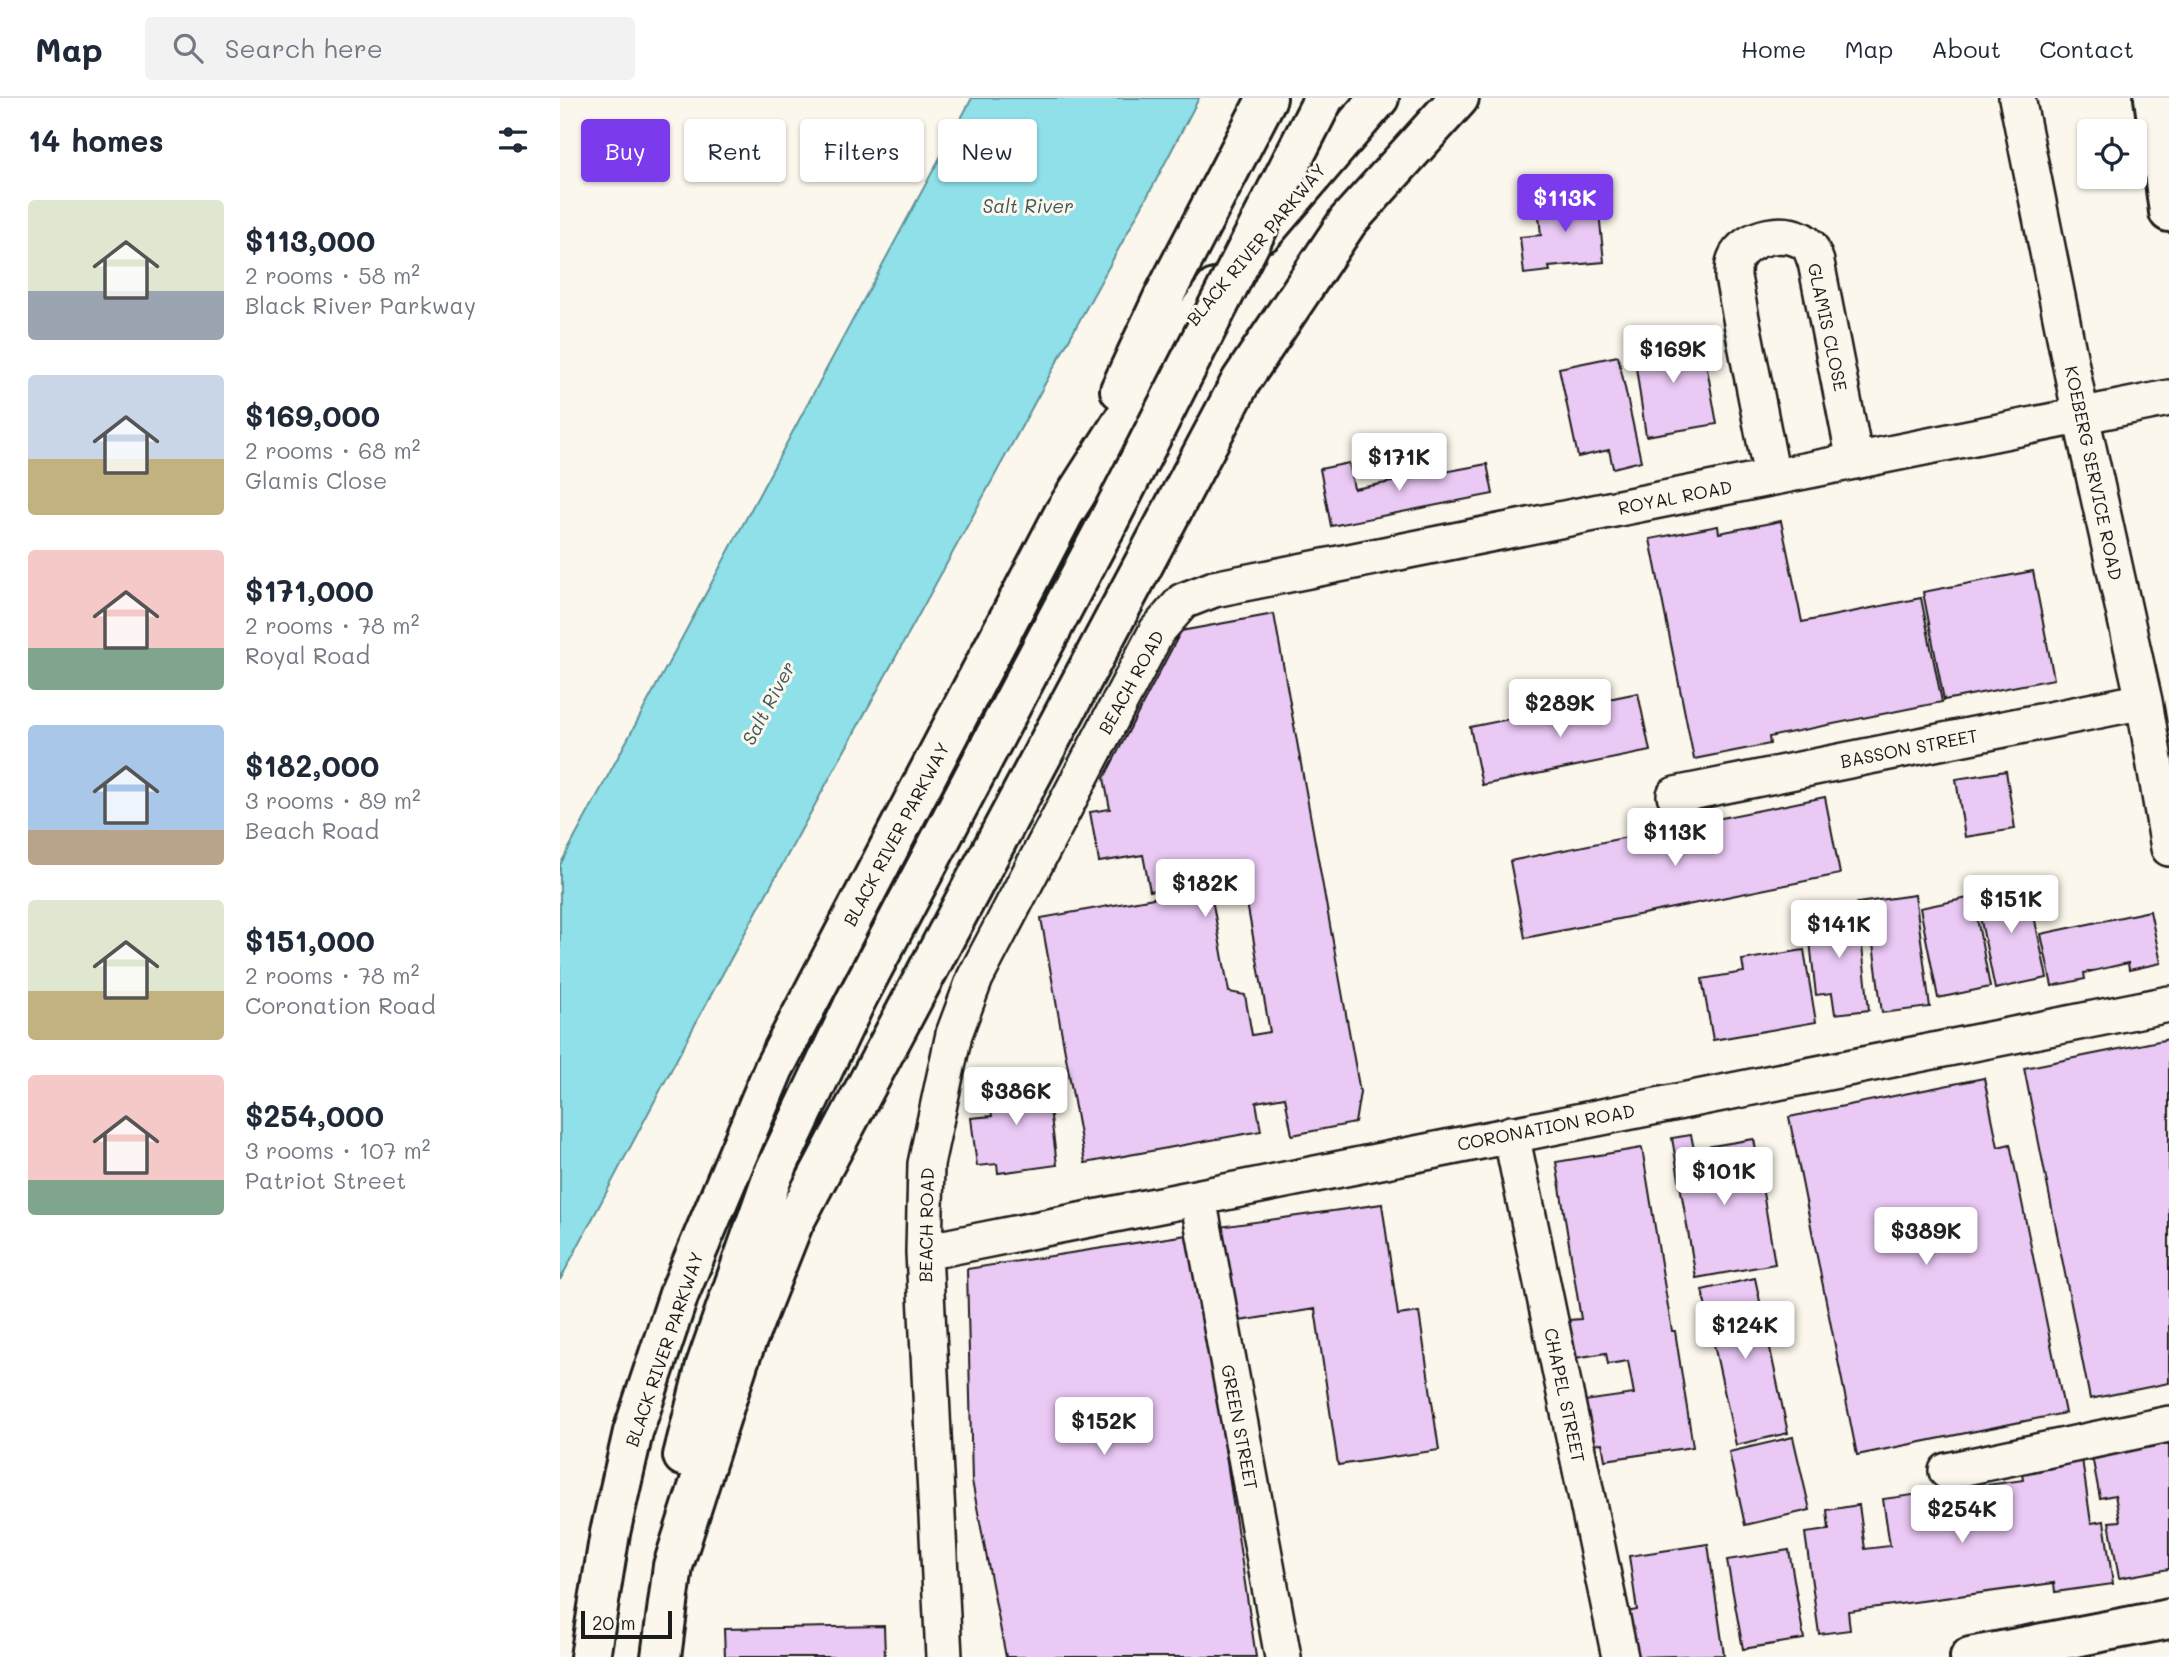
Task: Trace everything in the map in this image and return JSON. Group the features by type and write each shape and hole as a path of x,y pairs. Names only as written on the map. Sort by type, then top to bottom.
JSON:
{"main road":[{"path":"1064,513 1163,298 1267,98"},
{"path":"662,1657 673,1566 678,1476 725,1354 773,1175 844,1025 1105,528 1324,98"},
{"name":"BLACK RIVER PARKWAY","path":"590,1657 610,1533 630,1444 679,1294 774,1068 1064,513 1146,384 1205,300 1379,98"},
{"path":"725,1354 1241,382 1348,221 1459,98"},
{"path":"2154,98 2169,212"},
{"path":"1970,1657 2169,1619"}],"street":[{"name":"KOEBERG SERVICE ROAD","path":"2017,98 2081,415 2144,701 2169,848"},
{"name":"GLAMIS CLOSE","path":"1772,477 1733,277 1734,261 1744,247 1758,240 1778,236 1795,237 1809,246 1816,262 1855,461"},
{"name":"ROYAL ROAD","path":"1183,601 1214,589 2169,398"},
{"name":"BEACH ROAD","path":"944,1657 924,1252 926,1164 954,1034 975,978 1157,631 1183,601"},
{"name":"BASSON STREET","path":"1675,795 2144,701"},
{"name":"CORONATION ROAD","path":"924,1252 2169,1004"},
{"name":"CHAPEL STREET","path":"1511,1134 1619,1657"},
{"name":"GREEN STREET","path":"1198,1198 1283,1657"},
{"path":"1947,1471 2169,1424"}],"water":[{"name":"Salt River","path":"972,98 1199,98 699,1017 560,1280 560,865 938,161 938,182 1037,182 1037,119 961,119"}],"building":[{"path":"1597,192 1604,262 1549,267 1550,271 1524,274 1520,237 1541,235 1537,198"},
{"path":"1666,334 1669,346 1702,340 1717,424 1646,436 1632,340"},
{"path":"1618,356 1641,461 1613,468 1609,450 1578,457 1559,368"},
{"path":"1349,463 1354,489 1487,464 1493,494 1331,526 1320,469"},
{"path":"1781,521 1802,622 1921,598 1942,702 1769,737 1770,744 1694,759 1650,539 1718,526 1719,533"},
{"path":"2033,571 2054,679 1944,700 1923,592"},
{"path":"1274,614 1360,1092 1355,1123 1292,1135 1285,1097 1256,1102 1261,1131 1085,1163 1041,918 1210,888 1229,992 1245,995 1252,1035 1270,1032 1242,875 1150,891 1143,855 1099,862 1090,812 1110,809 1104,778 1181,631"},
{"path":"1638,693 1650,751 1482,785 1470,727"},
{"path":"2006,771 2015,829 1965,837 1956,779"},
{"path":"1825,797 1840,874 1525,938 1510,861"},
{"path":"2027,882 2047,978 1995,989 1975,892"},
{"path":"1915,895 1930,1007 1882,1013 1870,921 1860,922 1857,903"},
{"path":"1973,897 1990,987 1938,998 1920,908"},
{"path":"1858,910 1869,1010 1835,1014 1832,993 1816,995 1807,915"},
{"path":"2150,911 2161,963 2129,970 2128,963 2084,973 2085,979 2052,986 2041,934"},
{"path":"1804,950 1816,1022 1713,1040 1702,979 1744,972 1742,960"},
{"path":"2169,1039 2169,1383 2090,1399 2024,1068"},
{"path":"1046,1077 1057,1165 998,1173 997,1164 977,1166 971,1118 992,1116 987,1084"},
{"path":"1984,1078 1998,1147 2010,1144 2065,1413 1857,1455 1789,1117"},
{"path":"1691,1135 1694,1149 1754,1139 1775,1264 1696,1278 1672,1138"},
{"path":"1642,1148 1693,1447 1605,1460 1602,1443 1591,1444 1584,1401 1634,1394 1628,1361 1608,1364 1606,1353 1575,1358 1569,1320 1581,1319 1556,1162"},
{"path":"1382,1204 1398,1315 1419,1312 1439,1450 1338,1465 1315,1309 1233,1322 1219,1227"},
{"path":"1193,1234 1256,1657 1006,1657 972,1481 967,1269"},
{"path":"1755,1278 1788,1433 1736,1445 1702,1290"},
{"path":"1793,1437 1810,1510 1745,1525 1729,1452"},
{"path":"2169,1443 2169,1569 2119,1578 2109,1522 2120,1521 2115,1495 2100,1498 2092,1456"},
{"path":"2082,1459 2091,1523 2104,1521 2113,1584 2055,1592 2054,1583 1848,1611 1850,1630 1819,1634 1805,1533 1829,1530 1827,1510 1859,1505 1865,1549 1890,1546 1883,1499 2024,1480 2022,1467"},
{"path":"1708,1544 1724,1655 1633,1657 1626,1612 1637,1610 1629,1556"},
{"path":"1789,1550 1804,1639 1743,1649 1727,1560"},
{"path":"884,1626 885,1657 725,1657 724,1629"}]}
